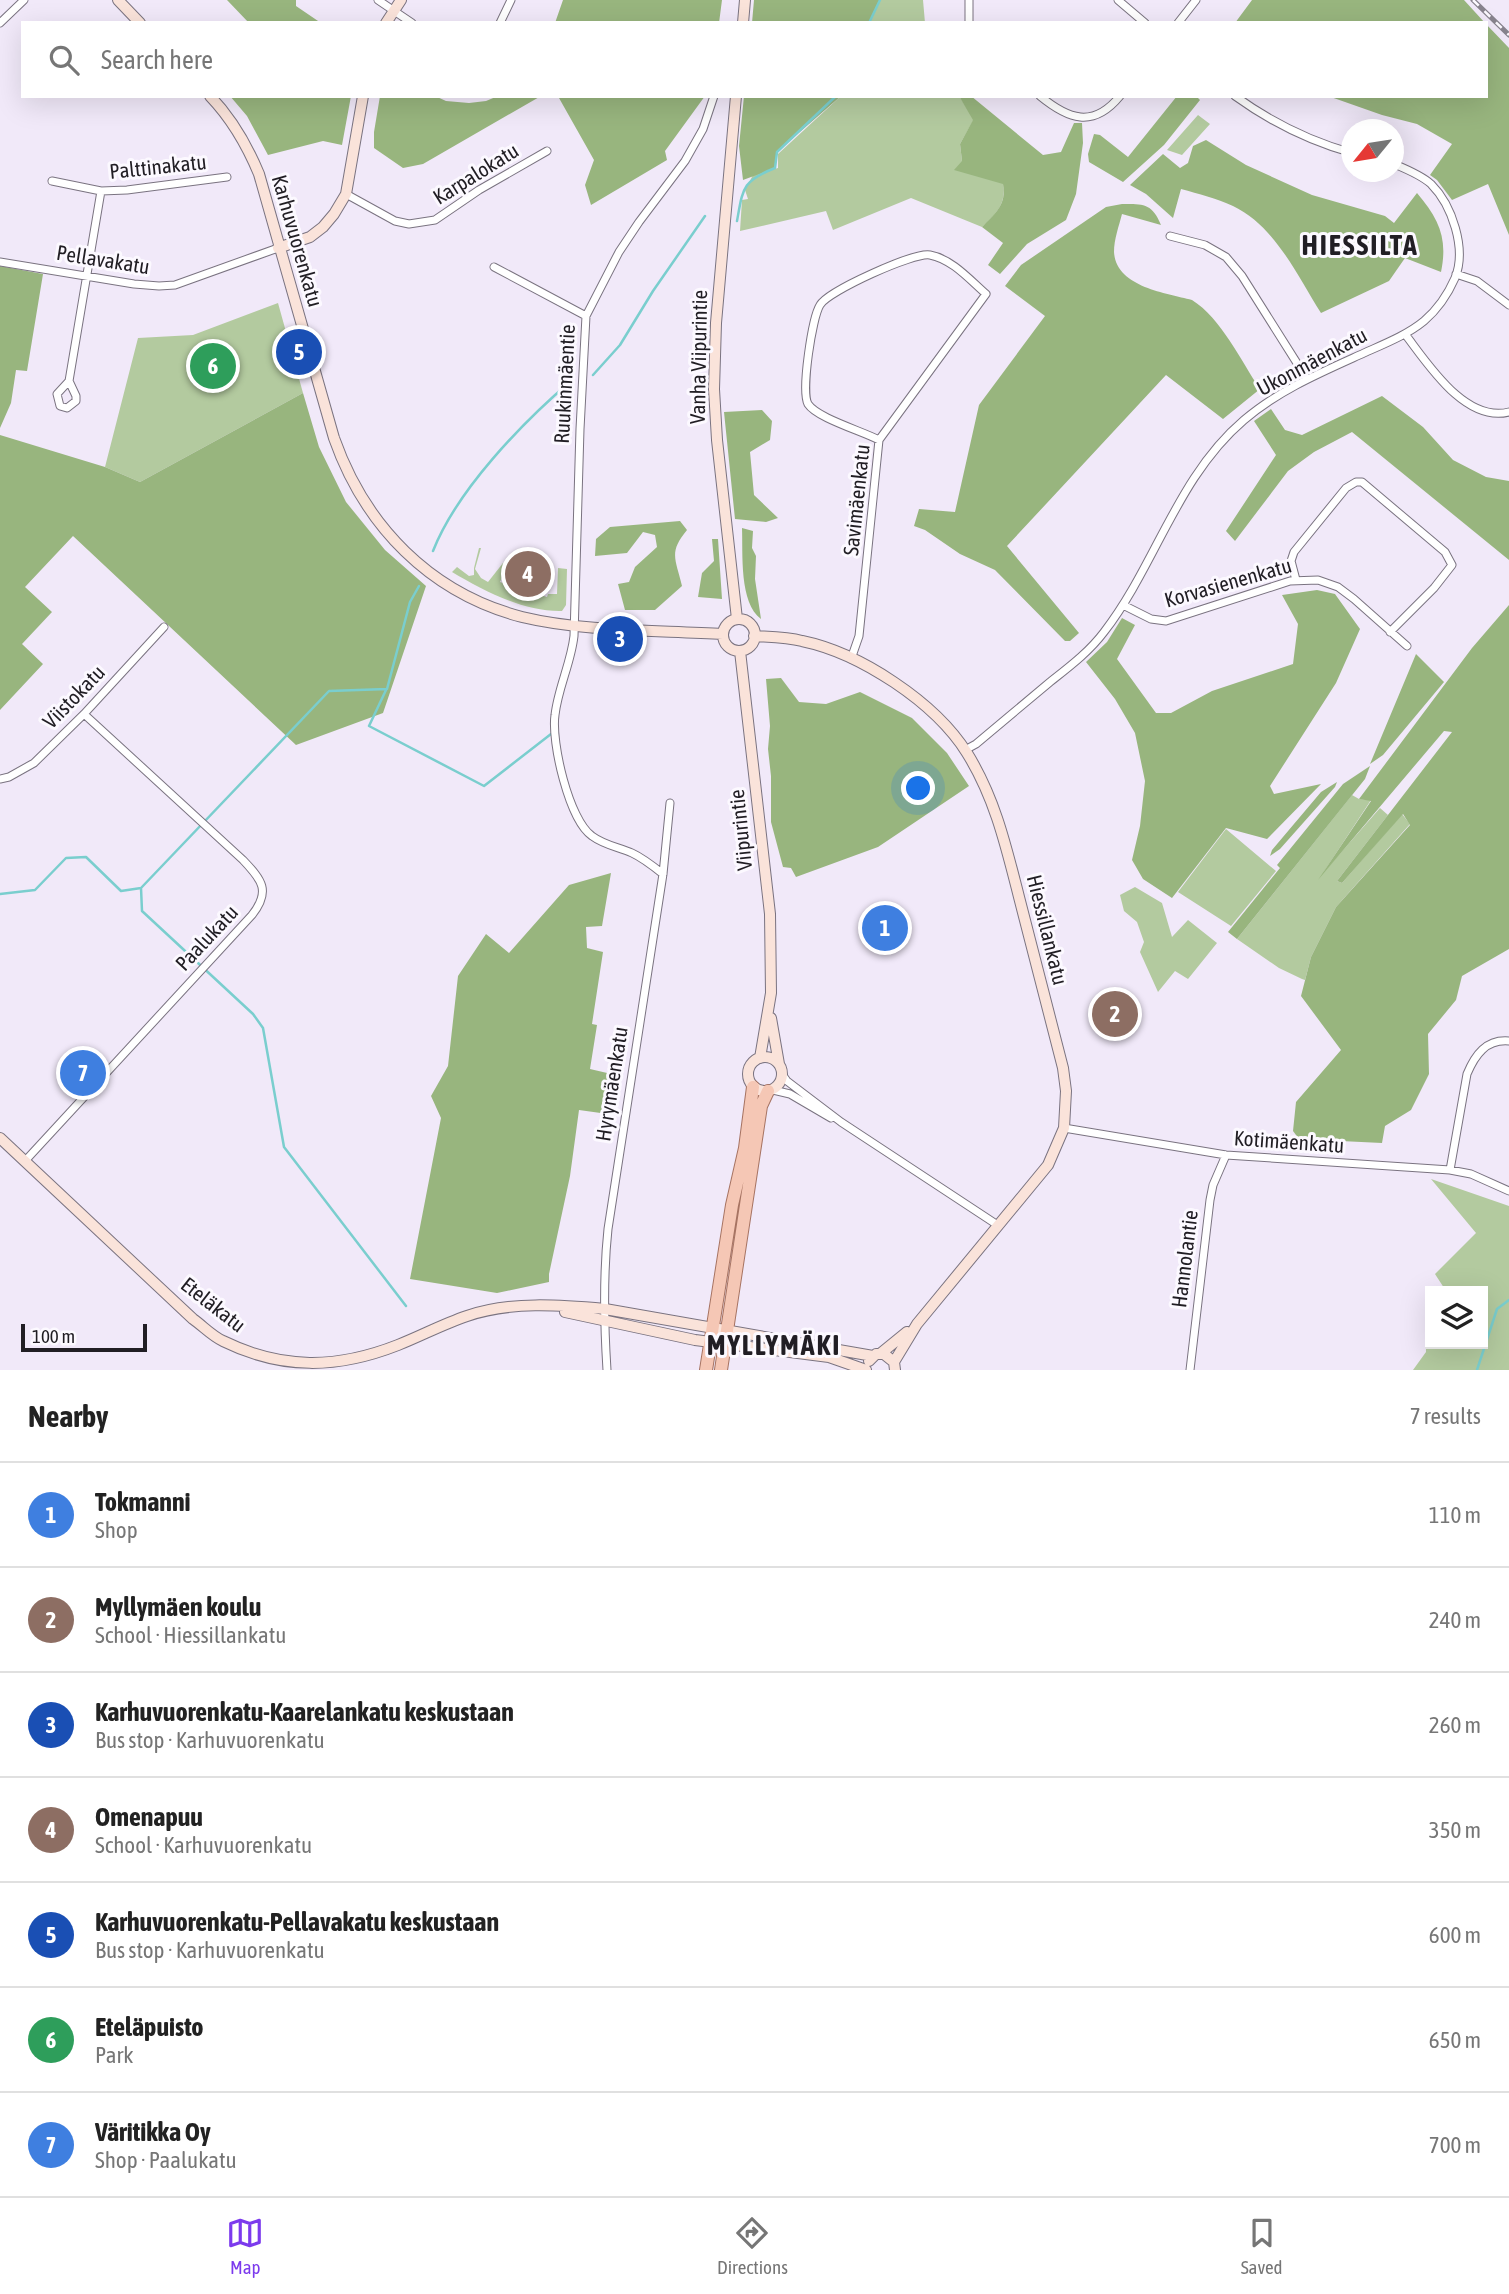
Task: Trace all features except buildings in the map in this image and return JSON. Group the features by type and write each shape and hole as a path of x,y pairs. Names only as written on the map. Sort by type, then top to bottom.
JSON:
{"main road":[{"path":"706,1370 754,1087"},
{"path":"721,1370 761,1106 770,1091"}],"street":[{"path":"0,23 24,0"},
{"path":"118,0 138,21"},
{"path":"378,0 409,21"},
{"path":"387,21 401,0"},
{"path":"501,21 511,0"},
{"path":"743,21 745,0"},
{"path":"969,21 970,0"},
{"path":"1118,0 1143,21"},
{"path":"1180,21 1196,0"},
{"name":"Karhuvuorenkatu","path":"212,98 223,110 251,155 259,174 334,438 353,484 375,518 418,563 471,598 496,609 524,617 574,625 723,634"},
{"path":"278,248 310,237 323,227 346,194 363,98"},
{"name":"Ruukinmäentie","path":"663,874 632,853 589,835 567,790 556,748 555,715 572,651 586,316 619,252 685,161 703,130 713,98"},
{"name":"Vanha Viipurintie","path":"736,98 716,323 714,389 737,619"},
{"path":"1042,98 1055,109 1070,116 1084,117 1099,114 1118,98"},
{"path":"1239,98 1255,110 1307,138 1341,149"},
{"name":"Karpalokatu","path":"346,194 395,221 409,224 435,220 479,190 547,151"},
{"name":"Ukonmäenkatu","path":"965,750 976,744 1084,654 1103,633 1123,605 1188,487 1220,443 1244,420 1307,379 1405,334 1437,309 1456,274 1458,245 1454,224 1431,185 1404,169"},
{"name":"Palttinakatu","path":"52,181 101,191 227,177"},
{"path":"69,381 101,191"},
{"path":"1170,236 1205,245 1226,257 1242,276 1307,379"},
{"name":"Pellavakatu","path":"0,262 147,286 175,285 278,248"},
{"name":"Savimäenkatu","path":"851,659 859,636 879,440 986,294 947,261 928,255 900,262 834,291 820,303 815,318 805,387 808,404 826,417 879,440"},
{"path":"494,267 586,316"},
{"path":"1456,274 1477,281 1509,305"},
{"path":"1405,334 1462,400 1478,410 1492,414 1509,412"},
{"path":"1296,580 1291,561 1294,552 1346,488 1356,482 1362,482 1451,559 1452,565 1434,588 1390,632"},
{"name":"Korvasienenkatu","path":"1123,605 1151,619 1166,621 1296,580 1318,580 1338,587 1406,646"},
{"path":"737,619 747,621 751,625 754,636 750,646 740,650 726,644 723,634 727,624 737,619"},
{"name":"Viistokatu","path":"0,779 34,763 84,714 164,627"},
{"name":"Hiessillankatu","path":"754,636 804,641 851,659 916,698 940,720 965,750 995,807 1063,1068 1066,1091 1064,1128 1048,1165 917,1324 876,1355"},
{"name":"Viipurintie","path":"740,650 770,914 772,955 769,1006 760,1058"},
{"name":"Paalukatu","path":"25,1161 252,915 263,898 263,885 243,860 84,714"},
{"name":"Hyrymäenkatu","path":"607,1370 604,1265 608,1229 663,874 670,803"},
{"name":"Viipurintie","path":"769,1006 780,1069"},
{"path":"1450,1170 1467,1074 1473,1059 1492,1042 1509,1041"},
{"path":"841,1122 790,1094 754,1087 748,1079 749,1068 760,1058 774,1059 787,1081 841,1122 999,1226"},
{"path":"770,1091 778,1086 780,1069"},
{"name":"Kotimäenkatu","path":"1064,1128 1226,1155 1450,1170 1471,1174 1509,1191"},
{"name":"Eteläkatu","path":"0,1138 193,1319 221,1340 250,1354 294,1364 333,1364 364,1357 468,1315 509,1308 561,1305 710,1342 726,1337"},
{"name":"Hannolantie","path":"1190,1370 1210,1200 1213,1185 1226,1155"},
{"name":"Eteläkatu","path":"604,1314 712,1328 726,1337"},
{"name":"Hiessillankatu","path":"896,1367 917,1324"},
{"path":"726,1337 829,1357 867,1370 869,1360 876,1355"},
{"path":"726,1337 888,1356 896,1367"}],"green space":[{"path":"227,0 296,0 296,6 318,21 247,21"},
{"path":"563,0 722,0 719,21 556,21"},
{"path":"754,0 880,0 870,21 752,21"},
{"path":"876,0 923,0 925,21 866,21"},
{"path":"1252,0 1464,0 1483,21 1236,21"},
{"path":"1488,26 1509,48 1509,235 1488,184 1452,200 1430,175 1452,144 1417,124 1334,98 1488,98"},
{"path":"232,98 351,98 342,145 323,141 268,155 247,116"},
{"path":"380,98 439,98 469,103 493,98 538,98 423,164 403,168 374,148"},
{"path":"559,98 704,98 665,151 667,160 591,205 585,185 594,160"},
{"path":"744,98 839,98 777,152 775,168 743,180 739,146"},
{"path":"839,98 960,98 974,119 960,144 962,161 1003,183 1002,202 996,213 982,227 911,198 833,230 826,211 740,231 742,200 748,199 745,190 753,175 778,168 778,154"},
{"path":"960,98 973,98 1043,155 1061,152 1074,123 1082,123 1083,143 1076,194 1066,220 1027,244 1000,274 988,265 1003,243 982,227 1002,203 1003,184 954,170 962,161 960,144 973,120"},
{"path":"1175,98 1200,100 1164,145 1123,182 1089,162 1088,154 1094,134 1100,135 1128,157"},
{"path":"1198,115 1210,124 1182,155 1167,150"},
{"path":"1206,140 1246,165 1312,195 1385,216 1394,223 1417,193 1440,230 1443,249 1441,272 1405,258 1389,281 1321,313 1284,253 1248,215 1233,206 1181,189 1173,218 1146,194 1130,185 1163,154 1180,168 1188,163 1193,146"},
{"path":"1122,204 1146,206 1154,212 1161,225 1122,214 1114,252 1123,273 1144,286 1192,300 1202,308 1230,341 1260,389 1223,419 1166,375 1007,546 1079,633 1070,641 1065,641 995,570 960,554 925,530 914,526 919,509 955,512 979,405 1045,316 1005,286 1021,265 1106,207"},
{"path":"0,266 43,274 27,371 16,370 11,403 0,428"},
{"path":"278,303 303,393 140,482 105,467 138,338 193,335"},
{"path":"303,393 319,447 346,502 385,550 426,586 383,713 296,745 73,536 25,587 52,612 22,644 43,664 0,710 0,435 105,467 140,482"},
{"path":"1382,396 1423,427 1453,460 1486,477 1509,481 1509,560 1352,432 1314,452 1288,471 1235,541 1226,531 1276,455 1254,421 1271,409 1285,430 1302,435"},
{"path":"762,410 772,421 770,440 750,452 754,495 778,518 766,522 735,519 724,412"},
{"path":"680,521 687,530 675,551 682,586 655,610 625,610 618,584 629,582 635,567 657,547 655,535 643,532 627,553 595,556 596,539 610,527"},
{"path":"742,528 753,531 752,548 756,556 755,579 761,619 754,612 746,590"},
{"path":"712,539 718,539 722,599 698,597 702,573 714,561"},
{"path":"479,548 475,569 481,578 488,582 503,563 508,565 500,582 547,597 548,594 557,594 558,568 567,569 566,605 562,611 519,604 491,593 452,572 457,567 469,576 474,575 474,568"},
{"path":"1317,590 1335,594 1360,629 1336,683 1270,786 1274,794 1321,784 1267,839 1226,828 1172,898 1143,879 1132,860 1140,826 1145,781 1135,733 1115,699 1086,662 1107,642 1122,618 1135,625 1117,659 1156,713 1171,713 1212,691 1293,664 1298,624 1282,595"},
{"path":"1509,605 1509,949 1462,976 1456,1000 1428,1034 1429,1074 1411,1110 1385,1126 1382,1143 1299,1139 1293,1131 1296,1102 1341,1050 1301,996 1311,957 1336,907 1410,825 1403,814 1342,883 1337,881 1452,732 1444,731 1318,880 1371,801 1359,799 1472,648"},
{"path":"1416,654 1444,682 1383,755 1370,764"},
{"path":"781,678 799,702 826,704 860,692 912,718 947,753 969,786 878,847 796,877 791,868 783,867 771,822 768,749 770,726 766,679"},
{"path":"1370,766 1365,779 1237,939 1228,932 1280,868 1277,865 1343,784"},
{"path":"1337,782 1280,849 1270,856 1272,850 1321,792"},
{"path":"1352,795 1371,800 1323,873 1380,808 1388,815 1337,881 1342,883 1402,814 1410,824 1336,907 1311,957 1305,980 1279,968 1237,939"},
{"path":"1226,829 1276,871 1231,926 1178,892"},
{"path":"611,873 602,926 586,927 587,948 603,952 592,1024 597,1025 590,1069 620,1076 615,1115 579,1110 570,1176 549,1282 497,1293 410,1279 441,1118 431,1096 448,1066 458,976 486,934 509,953 569,885"},
{"path":"1135,887 1162,903 1172,937 1188,920 1217,943 1188,979 1175,971 1158,992 1140,952 1144,942 1137,922 1124,911 1120,895"},
{"path":"1431,1179 1509,1206 1509,1370 1413,1370 1426,1349 1488,1349 1488,1286 1443,1286 1435,1274 1476,1233"}],"waterway":[{"path":"870,21 880,0"},
{"path":"737,221 746,187 756,177 775,168 777,152 834,98"},
{"path":"593,375 620,345 653,291 705,216"},
{"path":"433,551 444,528 474,481 512,437 571,381"},
{"path":"0,894 35,890 66,858 86,857 121,891 141,888 329,691 387,689 410,602 419,586"},
{"path":"386,690 369,726 484,786 551,734"},
{"path":"141,888 142,911 253,1014 263,1028 284,1147 406,1306"},
{"path":"1477,1370 1497,1309 1509,1300"}],"railway":[{"path":"1473,0 1509,35"}],"place":[{"name":"Karhuvuorenkatu-Pellavakatu keskustaan","path":"299,352"},
{"name":"Eteläpuisto","path":"213,366"},
{"name":"Omenapuu","path":"528,574"},
{"name":"Karhuvuorenkatu-Kaarelankatu keskustaan","path":"620,639"},
{"name":"Tokmanni","path":"885,928"},
{"name":"Myllymäen koulu","path":"1115,1014"},
{"name":"Väritikka Oy","path":"83,1073"}],"district":[{"name":"HIESSILTA","path":"1360,245"},
{"name":"MYLLYMÄKI","path":"774,1345"}]}
